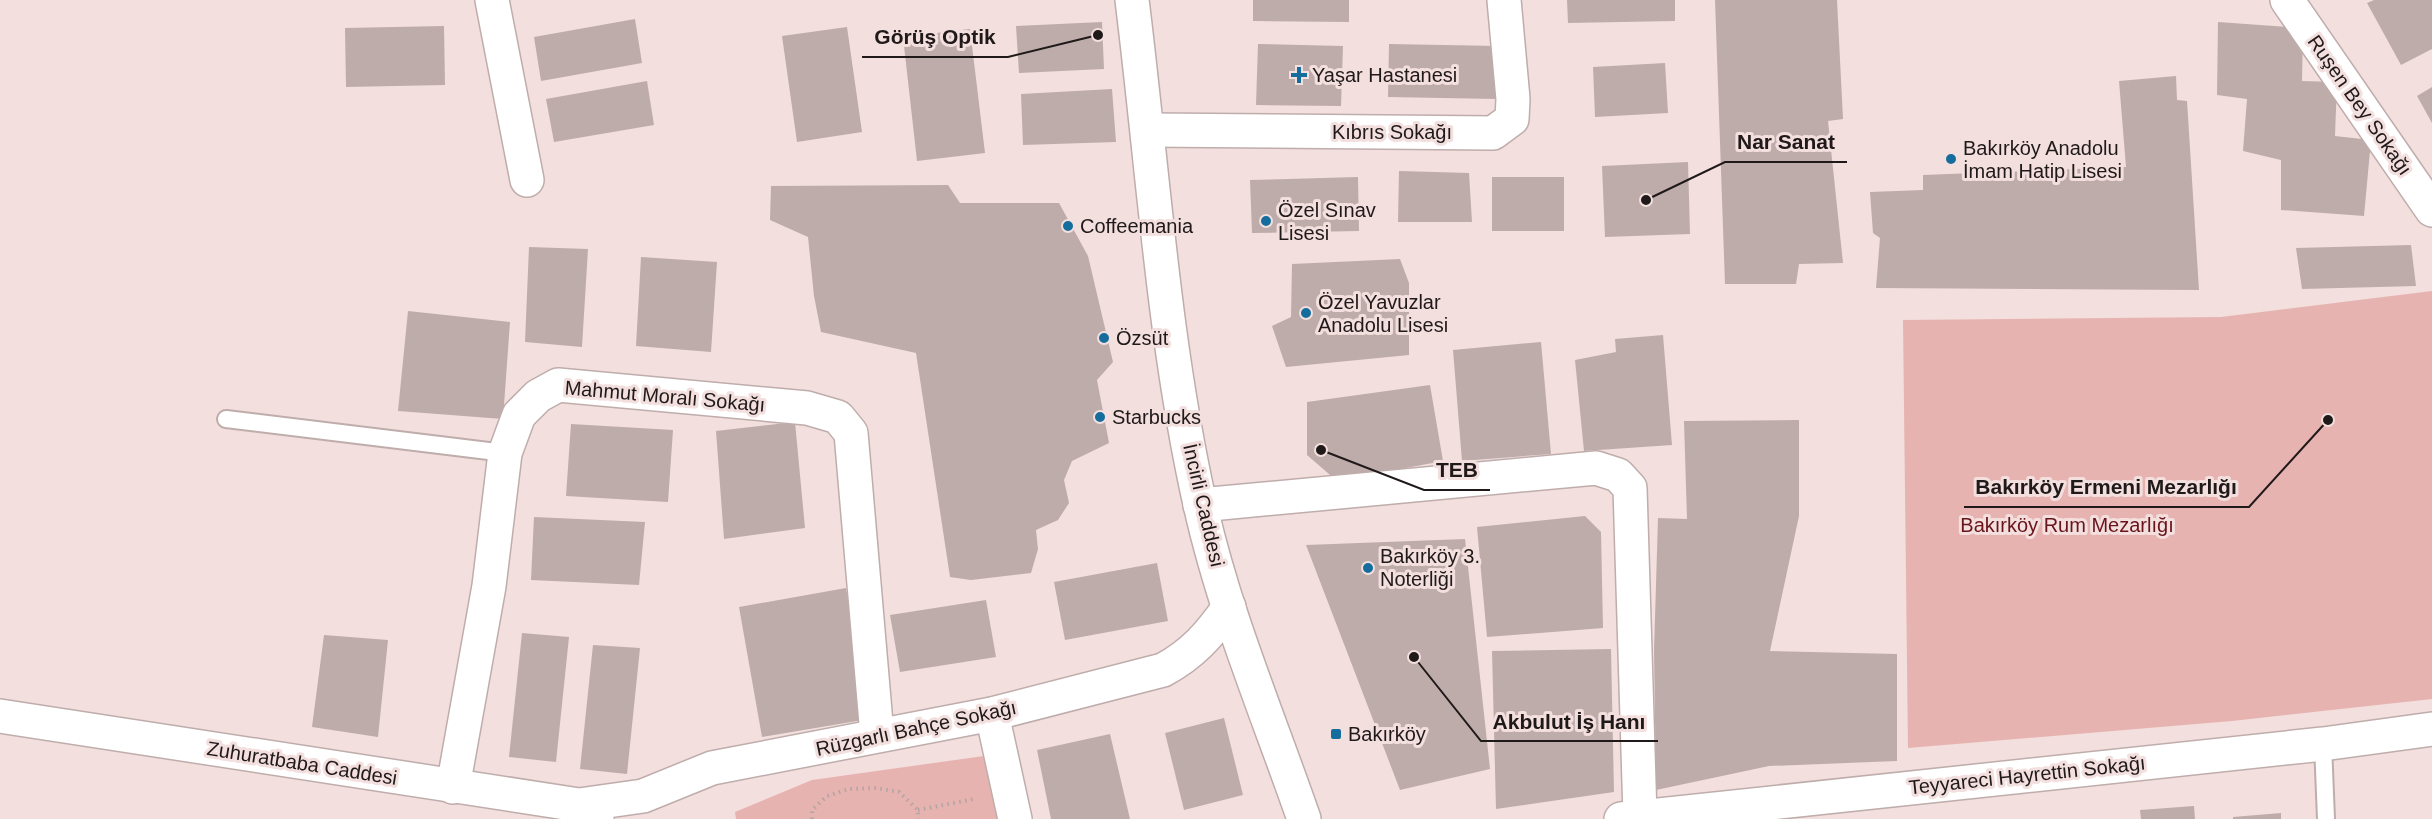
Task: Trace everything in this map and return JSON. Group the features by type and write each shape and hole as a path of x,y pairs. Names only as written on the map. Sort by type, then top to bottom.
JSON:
{"street":[{"path":"492,0 527,180"},
{"name":"İncirli Caddesi","path":"1132,0 1172,354 1200,505 1229,607 1305,819"},
{"name":"Kıbrıs Sokağı","path":"1148,130 1493,133 1512,119 1513,99 1504,0"},
{"name":"Ruşen Bey Sokağı","path":"2287,0 2432,210"},
{"name":"Mahmut Moralı Sokağı","path":"453,787 489,586 505,453 519,416 538,396 558,386 807,408 838,417 851,433 877,735"},
{"path":"1200,505 1596,468 1618,475 1630,488 1630,818"},
{"name":"Rüzgarlı Bahçe Sokağı","path":"569,811 643,796 712,768 992,714 1163,670 1186,658 1209,635 1229,607"},
{"path":"992,714 1012,805"},
{"name":"Zuhuratbaba Caddesi","path":"0,716 453,787 569,811"},
{"name":"Teyyareci Hayrettin Sokağı","path":"1630,818 2323,744 2432,729"}],"lane":[{"path":"226,419 505,453"},
{"path":"2323,744 2326,819"}],"path":[{"path":"812,819 812,810 827,796 849,789 876,788 899,792 918,810 1012,805"},
{"path":"918,810 918,819"}],"green space":[{"name":"Bakırköy Rum Mezarlığı","path":"2432,291 2432,699 2232,721 1908,748 1903,320 2221,317"},
{"path":"984,756 999,819 736,819 735,812 812,780"}],"building":[{"path":"1253,0 1349,0 1349,22 1253,21"},
{"path":"1567,0 1675,0 1675,21 1568,23"},
{"path":"1715,0 1837,0 1843,119 1828,121 1843,263 1799,264 1796,284 1725,284"},
{"path":"2374,0 2432,0 2432,49 2401,65 2367,3"},
{"path":"635,19 642,63 541,81 534,37"},
{"path":"1102,22 1104,69 1019,73 1016,26"},
{"path":"2218,22 2303,28 2302,81 2337,82 2335,136 2371,140 2364,216 2281,210 2281,160 2243,151 2247,99 2217,95"},
{"path":"444,26 445,85 346,87 345,28"},
{"path":"847,27 862,132 797,142 782,36"},
{"path":"970,29 985,153 917,161 903,37"},
{"name":"Yaşar Hastanesi","path":"1258,44 1343,46 1341,106 1256,105"},
{"path":"1389,44 1498,46 1497,99 1388,97"},
{"path":"1665,63 1668,113 1595,117 1593,67"},
{"path":"2176,76 2177,100 2187,101 2199,290 1876,288 1880,238 1873,233 1870,192 1923,190 1923,175 2126,167 2119,81"},
{"path":"647,81 654,125 554,142 546,99"},
{"path":"2432,87 2432,123 2417,96"},
{"path":"1112,89 1116,142 1023,145 1021,94"},
{"path":"1688,162 1690,234 1605,237 1602,166"},
{"path":"1399,171 1469,173 1472,222 1398,222"},
{"path":"1358,177 1359,231 1252,233 1250,180"},
{"path":"1492,177 1564,177 1564,231 1492,231"},
{"path":"948,185 960,203 1059,203 1088,256 1113,362 1097,380 1109,443 1072,461 1064,480 1069,503 1058,520 1036,530 1038,549 1031,573 971,580 950,577 916,353 821,332 814,296 808,237 770,220 771,186"},
{"path":"2411,245 2416,286 2302,289 2296,248"},
{"path":"529,247 588,249 582,347 525,342"},
{"path":"641,257 717,262 711,352 636,346"},
{"path":"1400,259 1409,283 1409,355 1286,367 1272,326 1291,317 1292,264"},
{"path":"408,311 510,322 503,419 398,411"},
{"path":"1663,335 1672,445 1584,451 1575,360 1616,352 1615,339"},
{"path":"1541,342 1551,454 1462,461 1453,350"},
{"path":"1430,385 1443,461 1337,481 1307,455 1307,402"},
{"path":"1799,420 1799,516 1770,651 1897,654 1897,761 1769,766 1656,790 1654,651 1658,518 1687,519 1684,421"},
{"path":"795,422 805,528 724,539 716,431"},
{"path":"571,424 673,430 668,502 566,496"},
{"path":"1585,516 1601,532 1603,628 1487,637 1477,527"},
{"path":"534,517 645,522 639,585 531,580"},
{"path":"1465,539 1490,769 1400,790 1306,545"},
{"path":"1157,563 1168,621 1065,640 1054,582"},
{"path":"846,588 869,719 762,737 739,607"},
{"path":"986,600 996,657 900,672 890,615"},
{"path":"522,633 569,637 556,762 509,757"},
{"path":"324,635 388,640 378,737 312,727"},
{"path":"593,645 640,648 627,774 580,769"},
{"path":"1611,649 1614,792 1496,809 1492,651"},
{"path":"1224,718 1243,795 1184,810 1165,733"},
{"path":"1110,734 1130,819 1051,819 1037,750"},
{"path":"2194,806 2195,819 2141,819 2140,810"},
{"path":"2281,813 2281,819 2233,819 2233,817"}],"place":[{"name":"Görüş Optik","path":"1098,35"},
{"name":"Yaşar Hastanesi","path":"1299,75"},
{"name":"Bakırköy Anadolu İmam Hatip Lisesi","path":"1951,159"},
{"name":"Nar Sanat","path":"1646,200"},
{"name":"Özel Sınav Lisesi","path":"1266,221"},
{"name":"Coffeemania","path":"1068,226"},
{"name":"Özel Yavuzlar Anadolu Lisesi","path":"1306,313"},
{"name":"Özsüt","path":"1104,338"},
{"name":"Starbucks","path":"1100,417"},
{"name":"Bakırköy Ermeni Mezarlığı","path":"2328,420"},
{"name":"TEB","path":"1321,450"},
{"name":"Bakırköy 3. Noterliği","path":"1368,568"},
{"name":"Akbulut İş Hanı","path":"1414,657"},
{"name":"Bakırköy","path":"1336,734"}]}
